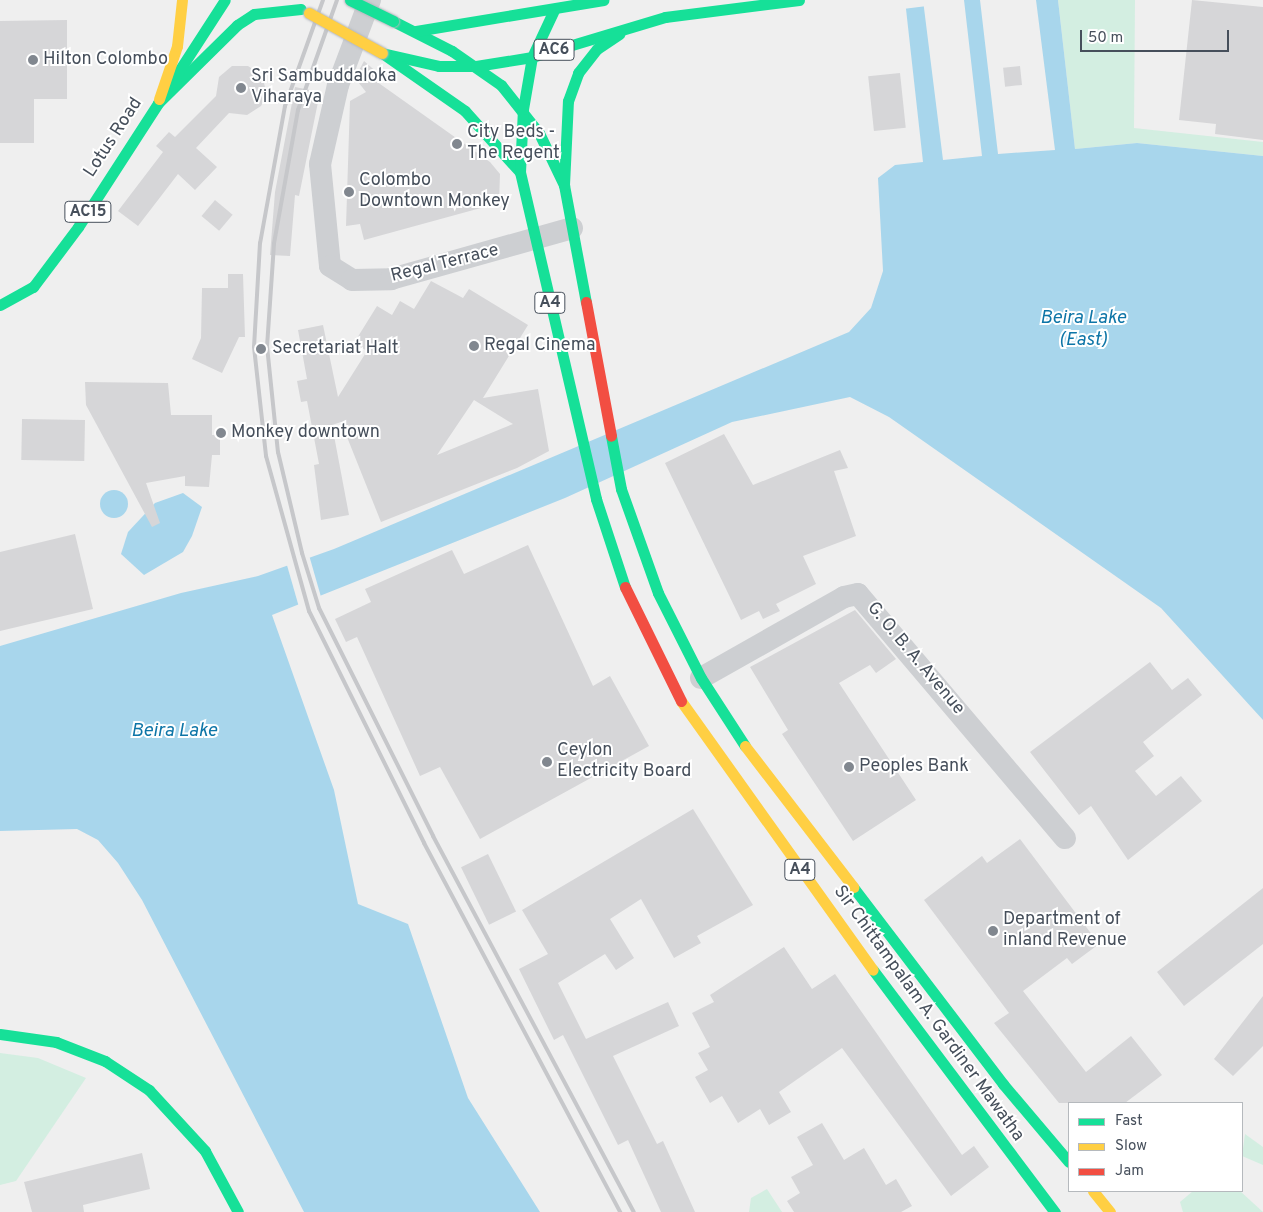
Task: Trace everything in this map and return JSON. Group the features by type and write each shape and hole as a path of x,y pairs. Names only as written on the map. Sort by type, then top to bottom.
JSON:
{"main road":[{"path":"158,103 178,39 182,0"},
{"name":"Lotus Road","path":"0,305 32,287 78,227 225,0"},
{"path":"287,0 382,54 464,111 520,172"},
{"path":"350,0 416,31 476,66 523,109 564,185"},
{"name":"AC6","path":"416,31 554,10 603,0"},
{"name":"AC6","path":"476,66 532,57 665,17 799,0"},
{"path":"520,172 523,109 532,57 554,10"},
{"path":"158,103 237,25 254,14 305,11"},
{"path":"564,185 568,101 578,72 597,49 630,26"},
{"path":"382,54 439,66 476,66"},
{"name":"Sir Chittampalam A. Gardiner Mawatha","path":"520,172 537,241 578,435 596,499 632,606 692,721 989,1130 1055,1212"},
{"name":"Sir Chittampalam A. Gardiner Mawatha","path":"564,185 606,424 621,489 658,593 701,678 750,752 1068,1161"},
{"path":"0,1034 56,1042 105,1061 149,1090 205,1152 238,1212"},
{"path":"1094,1192 1110,1212"}],"street":[{"name":"Regal Terrace","path":"370,0 338,85 320,164 330,266 352,280 391,279 537,241"},
{"path":"537,241 572,228"},
{"name":"G. O. B. A. Avenue","path":"701,678 844,597 858,594 1066,838"}],"green space":[{"path":"1058,0 1135,0 1134,128 1263,142 1263,156 1137,143 1075,149"},
{"path":"0,1053 38,1058 86,1078 16,1181 0,1185"},
{"path":"1245,1134 1263,1147 1263,1165 1243,1156"},
{"path":"767,1189 782,1212 749,1212 751,1198"},
{"path":"1192,1192 1241,1192 1263,1212 1183,1212 1180,1202"}],"water":[{"path":"905,0 923,0 943,160 982,156 964,0 980,0 998,154 1055,150 1036,0 1058,0 1075,149 1137,143 1263,156 1263,720 1161,608 889,417 850,397 732,422 565,498 272,615 334,790 358,904 408,924 468,1098 540,1212 304,1212 142,900 118,863 98,840 77,829 0,831 0,646 181,593 258,576 334,549 849,332 871,308 883,271 878,178 895,165 923,162"},
{"path":"114,490 124,494 128,504 124,514 114,518 104,514 100,504 104,494"},
{"path":"183,493 202,507 192,536 183,552 144,575 121,554 128,532 155,503"}],"pier":[{"path":"902,0 926,0 927,6 903,9"},
{"path":"309,555 322,599 299,606 286,562"}],"building":[{"path":"1192,0 1263,7 1263,140 1215,134 1216,124 1179,120"},
{"name":"Hilton Colombo","path":"67,20 67,99 34,99 34,143 0,143 0,21"},
{"path":"364,61 379,74 373,79 490,162 500,174 499,203 364,240 360,224 346,226 350,101 366,92 355,78"},
{"path":"232,66 248,66 262,75 267,95 261,106 247,115 229,113 196,148 217,167 195,190 178,174 138,226 118,211 163,152 156,146 169,132 175,137 216,96 219,77"},
{"path":"1020,66 1022,85 1005,87 1003,68"},
{"path":"900,73 906,128 874,131 868,76"},
{"path":"295,87 320,92 299,196 295,195 290,256 270,255 275,192"},
{"path":"215,200 233,215 219,231 202,216"},
{"path":"228,274 243,274 245,337 239,337 222,373 192,359 201,338 202,288 228,288"},
{"path":"431,281 463,298 469,289 528,325 483,398 538,389 549,451 517,468 381,522 341,422 332,425 349,515 321,520 314,465 319,464 307,401 301,402 297,381 307,379 298,330 323,325 338,397 367,351 354,343 377,306 392,315 400,301 414,309","holes":["474,400 513,424 437,455"]},
{"path":"85,382 168,383 171,415 212,415 212,435 220,435 220,455 212,455 209,487 185,486 185,476 146,483 160,523 152,527 86,405"},
{"path":"22,419 85,420 84,461 21,460"},
{"path":"724,434 753,485 840,450 848,468 834,471 856,536 803,556 816,584 776,604 780,611 763,619 759,611 741,620 665,463"},
{"path":"75,534 93,609 0,631 0,552"},
{"path":"528,545 593,686 610,676 649,746 480,839 440,767 420,776 357,637 346,642 335,619 371,602 365,589 452,550 464,574"},
{"path":"855,610 896,659 876,673 870,665 839,683 916,800 853,841 782,734 788,730 750,667"},
{"path":"1150,662 1172,690 1188,678 1202,695 1143,742 1154,756 1135,771 1156,796 1181,776 1202,801 1128,860 1091,806 1079,815 1030,752"},
{"path":"693,809 753,905 697,936 701,943 674,958 641,899 610,919 634,958 616,970 605,954 558,983 586,1039 668,1002 679,1026 613,1056 657,1144 663,1141 695,1212 661,1212 628,1140 618,1145 563,1035 554,1040 519,969 548,954 522,910"},
{"path":"1020,839 1099,944 1072,964 1067,958 1023,991 1086,1072 1131,1036 1162,1075 1126,1102 1059,1103 994,1023 1009,1013 924,900 982,856 987,863"},
{"path":"488,854 516,912 489,925 461,867"},
{"path":"1263,888 1263,944 1184,1006 1157,972"},
{"path":"784,947 812,989 835,974 962,1155 974,1146 989,1167 951,1196 842,1048 779,1092 791,1112 769,1125 760,1109 738,1123 722,1096 710,1103 695,1077 708,1070 698,1053 710,1047 692,1013 714,1002 710,995"},
{"path":"1263,996 1263,1046 1233,1076 1214,1059"},
{"path":"822,1123 844,1160 864,1148 886,1185 896,1179 912,1206 901,1212 794,1212 787,1201 800,1193 791,1177 813,1165 797,1137"},
{"path":"142,1153 150,1189 83,1205 84,1212 32,1212 24,1182"}],"railway":[{"path":"323,0 285,106 260,243 254,347 266,456 309,611 424,843 620,1212"},
{"path":"337,0 298,110 274,244 267,346 278,452 302,553 319,608 433,836 634,1212"}],"traffic: fast":[{"path":"0,305 33,287 78,227 225,0"},
{"path":"350,0 393,21"},
{"path":"416,31 603,0"},
{"path":"382,53 439,66 476,66 532,57 665,17 799,0"},
{"path":"158,103 237,25 254,14 301,9"},
{"path":"520,172 523,109 532,57 554,10"},
{"path":"393,21 452,51 501,85 539,133 564,185 586,302"},
{"path":"564,185 568,101 578,73 597,49 619,34"},
{"path":"382,53 465,111 520,172 596,499 625,587"},
{"path":"611,436 621,489 658,593 701,678 745,746"},
{"path":"853,887 1003,1084 1068,1161"},
{"path":"873,970 1055,1212"},
{"path":"0,1034 56,1042 105,1061 149,1090 205,1151 238,1212"}],"traffic: slow":[{"path":"159,99 177,46 182,0"},
{"path":"309,13 382,53"},
{"path":"681,701 873,970"},
{"path":"745,746 853,887"},
{"path":"1094,1192 1110,1212"}],"traffic: jam":[{"path":"586,302 611,436"},
{"path":"625,587 681,701"}],"place":[{"name":"Hilton Colombo","path":"33,60"},
{"name":"Sri Sambuddaloka Viharaya","path":"241,88"},
{"name":"City Beds - The Regent","path":"457,144"},
{"name":"Colombo Downtown Monkey","path":"349,192"},
{"name":"Regal Cinema","path":"474,346"},
{"name":"Secretariat Halt","path":"261,349"},
{"name":"Monkey downtown","path":"221,433"},
{"name":"Ceylon Electricity Board","path":"547,762"},
{"name":"Peoples Bank","path":"849,767"},
{"name":"Department of inland Revenue","path":"993,931"}],"water label":[{"name":"Beira Lake (East)","path":"1083,330"},
{"name":"Beira Lake","path":"174,732"}]}
